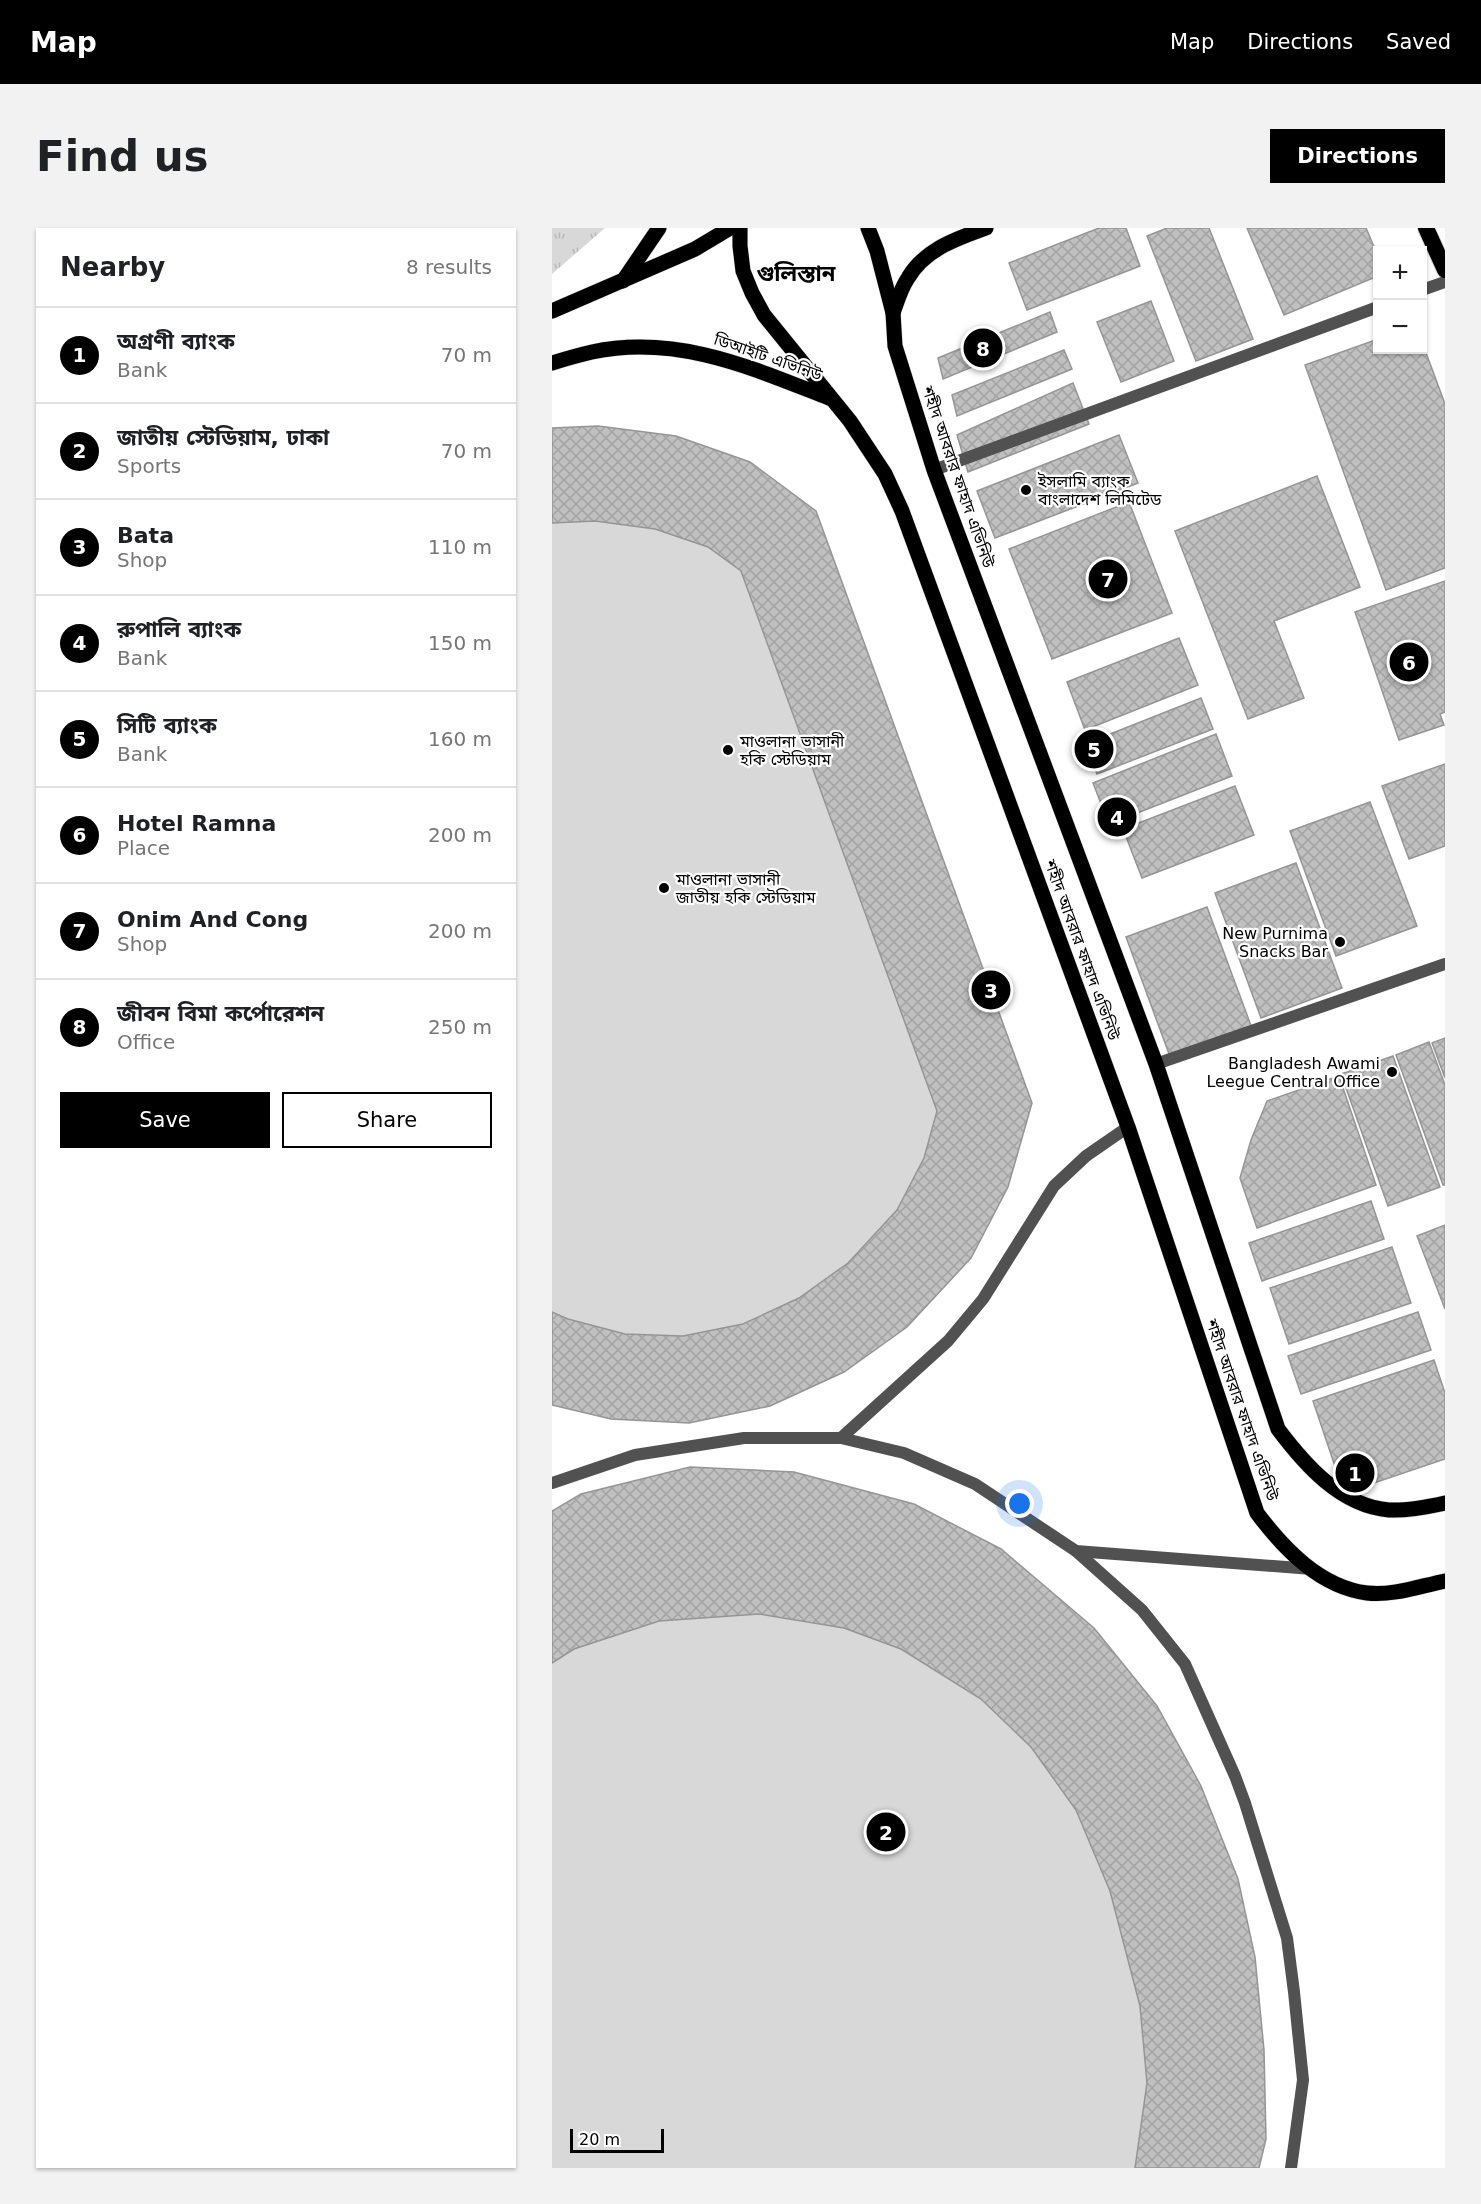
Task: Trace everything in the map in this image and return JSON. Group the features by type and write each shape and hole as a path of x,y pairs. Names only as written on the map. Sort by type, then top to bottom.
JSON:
{"highway":[{"path":"1426,228 1445,270"}],"main road":[{"path":"623,281 659,228"},
{"path":"552,311 694,249 730,228"},
{"name":"শহীদ আবরার ফাহাদ এভিনিউ","path":"740,228 743,271 764,315 802,360 829,398 850,421 885,474 902,511 1128,1127 1257,1513 1274,1535 1312,1569 1326,1579 1344,1587 1368,1593 1400,1591 1445,1581"},
{"name":"শহীদ আবরার ফাহাদ এভিনিউ","path":"868,228 877,251 893,313 895,346 934,470 1156,1064 1278,1429 1295,1452 1312,1469 1347,1497 1389,1510 1420,1508 1445,1503"},
{"path":"893,313 908,278 926,257 947,243 986,228"},
{"name":"ডিআইটি এভিনিউ","path":"552,363 593,352 632,348 677,349 724,358 829,398"}],"street":[{"path":"1427,288 1445,282"},
{"path":"934,470 1373,308"},
{"path":"1156,1064 1445,964"},
{"path":"840,1438 948,1341 983,1299 1054,1186 1086,1156 1128,1127"},
{"path":"552,1483 635,1455 744,1438 840,1438 904,1453 975,1484 1076,1551 1142,1610 1185,1664 1235,1776 1287,1938 1302,2080 1292,2168"},
{"path":"1076,1551 1312,1569"}],"green space":[{"path":"552,228 605,228 552,274"},
{"name":"মাওলানা ভাসানী হকি স্টেডিয়াম","path":"598,426 676,436 750,462 816,511 1032,1103 1008,1187 971,1258 907,1327 844,1372 770,1406 689,1423 611,1419 552,1405 552,428"},
{"path":"690,1467 794,1472 914,1504 1001,1549 1094,1628 1157,1706 1201,1786 1255,1957 1264,2050 1266,2139 1259,2168 552,2168 552,1511"}],"building":[{"path":"1099,228 1126,228 1140,266 1027,310 1009,263"},
{"path":"1167,228 1209,228 1253,339 1196,361 1147,236"},
{"path":"1247,228 1366,228 1374,246 1373,278 1284,315"},
{"path":"1151,301 1174,361 1121,382 1097,322"},
{"path":"1050,312 1057,332 943,379 938,358"},
{"path":"1373,341 1373,354 1426,354 1445,404 1445,568 1386,590 1305,365"},
{"path":"1064,350 1072,369 957,416 952,395"},
{"path":"1073,383 1089,424 968,472 957,435"},
{"path":"598,426 676,436 750,462 816,511 1032,1103 1008,1187 971,1258 907,1327 844,1372 770,1406 689,1423 611,1419 552,1405 552,1312 568,1319 625,1334 683,1336 743,1324 799,1298 848,1263 897,1210 924,1158 937,1111 741,571 708,547 655,529 595,521 552,523 552,428"},
{"path":"1119,435 1138,483 995,538 977,491"},
{"path":"1317,476 1360,587 1274,621 1304,698 1248,719 1175,531"},
{"path":"1129,502 1172,613 1052,659 1009,549"},
{"path":"1445,581 1445,712 1440,714 1444,725 1399,740 1355,612"},
{"path":"1179,638 1198,685 1085,730 1067,682"},
{"path":"1201,698 1213,729 1097,774 1085,744"},
{"path":"1216,734 1232,776 1109,824 1093,783"},
{"path":"1445,764 1445,846 1409,859 1382,786"},
{"path":"1235,786 1254,835 1142,878 1123,829"},
{"path":"1370,802 1417,926 1336,956 1290,831"},
{"path":"1296,863 1342,988 1261,1018 1215,893"},
{"path":"1207,907 1253,1031 1172,1062 1126,937"},
{"path":"1445,1038 1445,1078 1432,1043"},
{"path":"1429,1042 1445,1085 1445,1185 1443,1185 1396,1055"},
{"path":"1393,1056 1440,1187 1388,1206 1341,1074"},
{"path":"1339,1076 1376,1185 1257,1228 1240,1178 1251,1140 1267,1101"},
{"path":"1371,1201 1384,1239 1262,1281 1249,1243"},
{"path":"1445,1225 1445,1309 1417,1236"},
{"path":"1392,1247 1411,1303 1289,1344 1270,1288"},
{"path":"1418,1312 1431,1350 1301,1394 1288,1356"},
{"path":"1434,1360 1445,1393 1445,1459 1344,1493 1313,1401"},
{"path":"690,1467 794,1472 914,1504 1001,1549 1094,1628 1157,1706 1201,1786 1238,1879 1255,1957 1264,2050 1266,2139 1259,2168 1135,2168 1147,2083 1140,2006 1110,1891 1076,1810 1031,1747 981,1699 901,1649 844,1628 759,1614 659,1621 574,1649 552,1663 552,1511 581,1494"}],"place":[{"name":"জীবন বিমা কর্পোরেশন","path":"983,348"},
{"name":"ইসলামি ব্যাংক বাংলাদেশ লিমিটেড","path":"1026,490"},
{"name":"Onim And Cong","path":"1108,579"},
{"name":"Hotel Ramna","path":"1409,662"},
{"name":"সিটি ব্যাংক","path":"1094,749"},
{"name":"মাওলানা ভাসানী হকি স্টেডিয়াম","path":"728,750"},
{"name":"রুপালি ব্যাংক","path":"1117,817"},
{"name":"মাওলানা ভাসানী জাতীয় হকি স্টেডিয়াম","path":"664,888"},
{"name":"New Purnima Snacks Bar","path":"1340,942"},
{"name":"Bata","path":"991,990"},
{"name":"Bangladesh Awami Leegue Central Office","path":"1392,1072"},
{"name":"অগ্রণী ব্যাংক","path":"1355,1473"},
{"name":"জাতীয় স্টেডিয়াম, ঢাকা","path":"886,1832"}],"district":[{"name":"গুলিস্তান","path":"796,273"}]}
